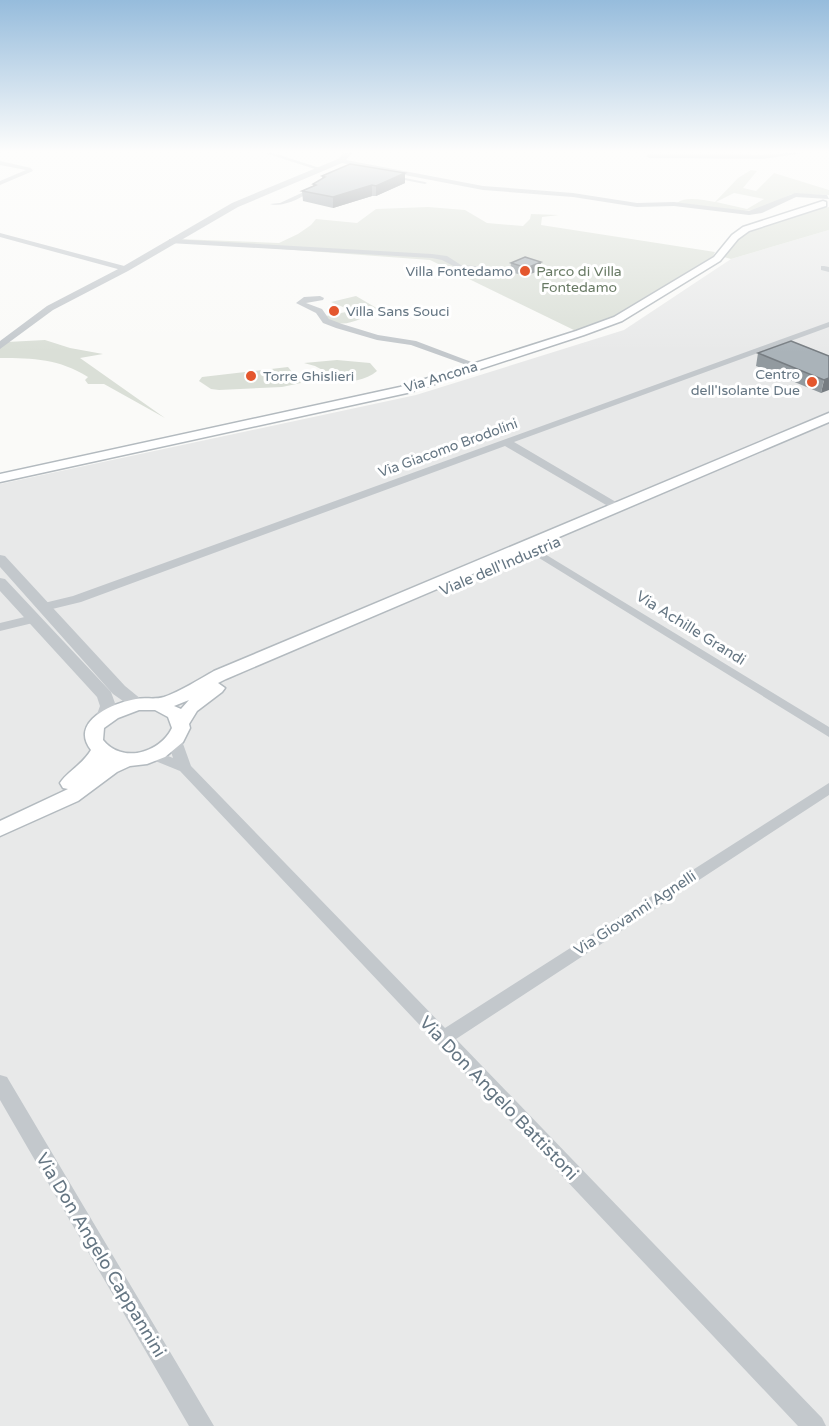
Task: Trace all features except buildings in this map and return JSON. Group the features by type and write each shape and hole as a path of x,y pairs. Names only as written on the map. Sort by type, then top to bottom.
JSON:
{"main road":[{"name":"Via Ancona","path":"0,480 403,390 478,366 618,319 717,259 740,233 778,220"},
{"name":"Viale dell'Industria","path":"158,705 179,698 220,675 829,417"},
{"name":"Viale dell'Industria","path":"181,722 191,707 220,686 829,423"},
{"path":"158,705 169,709 181,722 180,735 175,741 153,755 128,759 117,758 101,750 95,742 94,734 104,717 126,706 158,705"},
{"path":"0,816 59,790 81,777 94,763 101,750"},
{"path":"0,829 71,796 110,768 128,759"}],"street":[{"path":"0,346 50,308 213,220"},
{"path":"0,235 125,269"},
{"path":"172,241 432,256 444,258 459,267 502,270"},
{"path":"320,298 307,299 300,303 319,311 326,321 339,326 377,337 413,343 478,366"},
{"name":"Via Giacomo Brodolini","path":"0,627 829,324"},
{"path":"782,341 801,348"},
{"path":"508,443 617,507"},
{"name":"Via Achille Grandi","path":"535,551 829,734"},
{"path":"0,559 38,613 105,696 108,706 104,717"},
{"path":"0,582 38,613 124,696 139,704"},
{"name":"Via Don Angelo Battistoni","path":"175,741 185,768 814,1426"},
{"name":"Via Don Angelo Battistoni","path":"153,755 185,768"},
{"name":"Via Giovanni Agnelli","path":"442,1039 829,788"},
{"name":"Via Don Angelo Cappannini","path":"0,1083 202,1426"}],"shaded area":[{"path":"829,230 829,1426 0,1426 0,484 416,395 624,330 731,259"}],"green space":[{"name":"Parco di Villa Fontedamo","path":"316,220 357,223 362,220 481,220 487,223 523,226 529,220 542,220 541,225 715,252 712,258 614,318 578,332 430,260 172,241 178,239 279,243 298,234"},
{"path":"782,220 829,220 829,230 731,259 724,257 741,236 750,230"},
{"path":"356,296 380,310 345,323 331,321 326,316 346,312 343,307 331,302"},
{"path":"45,340 70,348 103,354 80,358 165,418 104,384 88,384 85,380 88,377 67,366 35,359 0,358 0,348 7,342"},
{"path":"337,360 370,363 377,371 358,380 321,382 330,374 304,363"},
{"path":"288,367 301,383 282,387 219,390 211,389 199,381 202,377"}],"place":[{"name":"Villa Fontedamo","path":"525,271"},
{"name":"Villa Sans Souci","path":"334,311"},
{"name":"Torre Ghislieri","path":"251,376"},
{"name":"Centro dell'Isolante Due","path":"812,382"}]}
